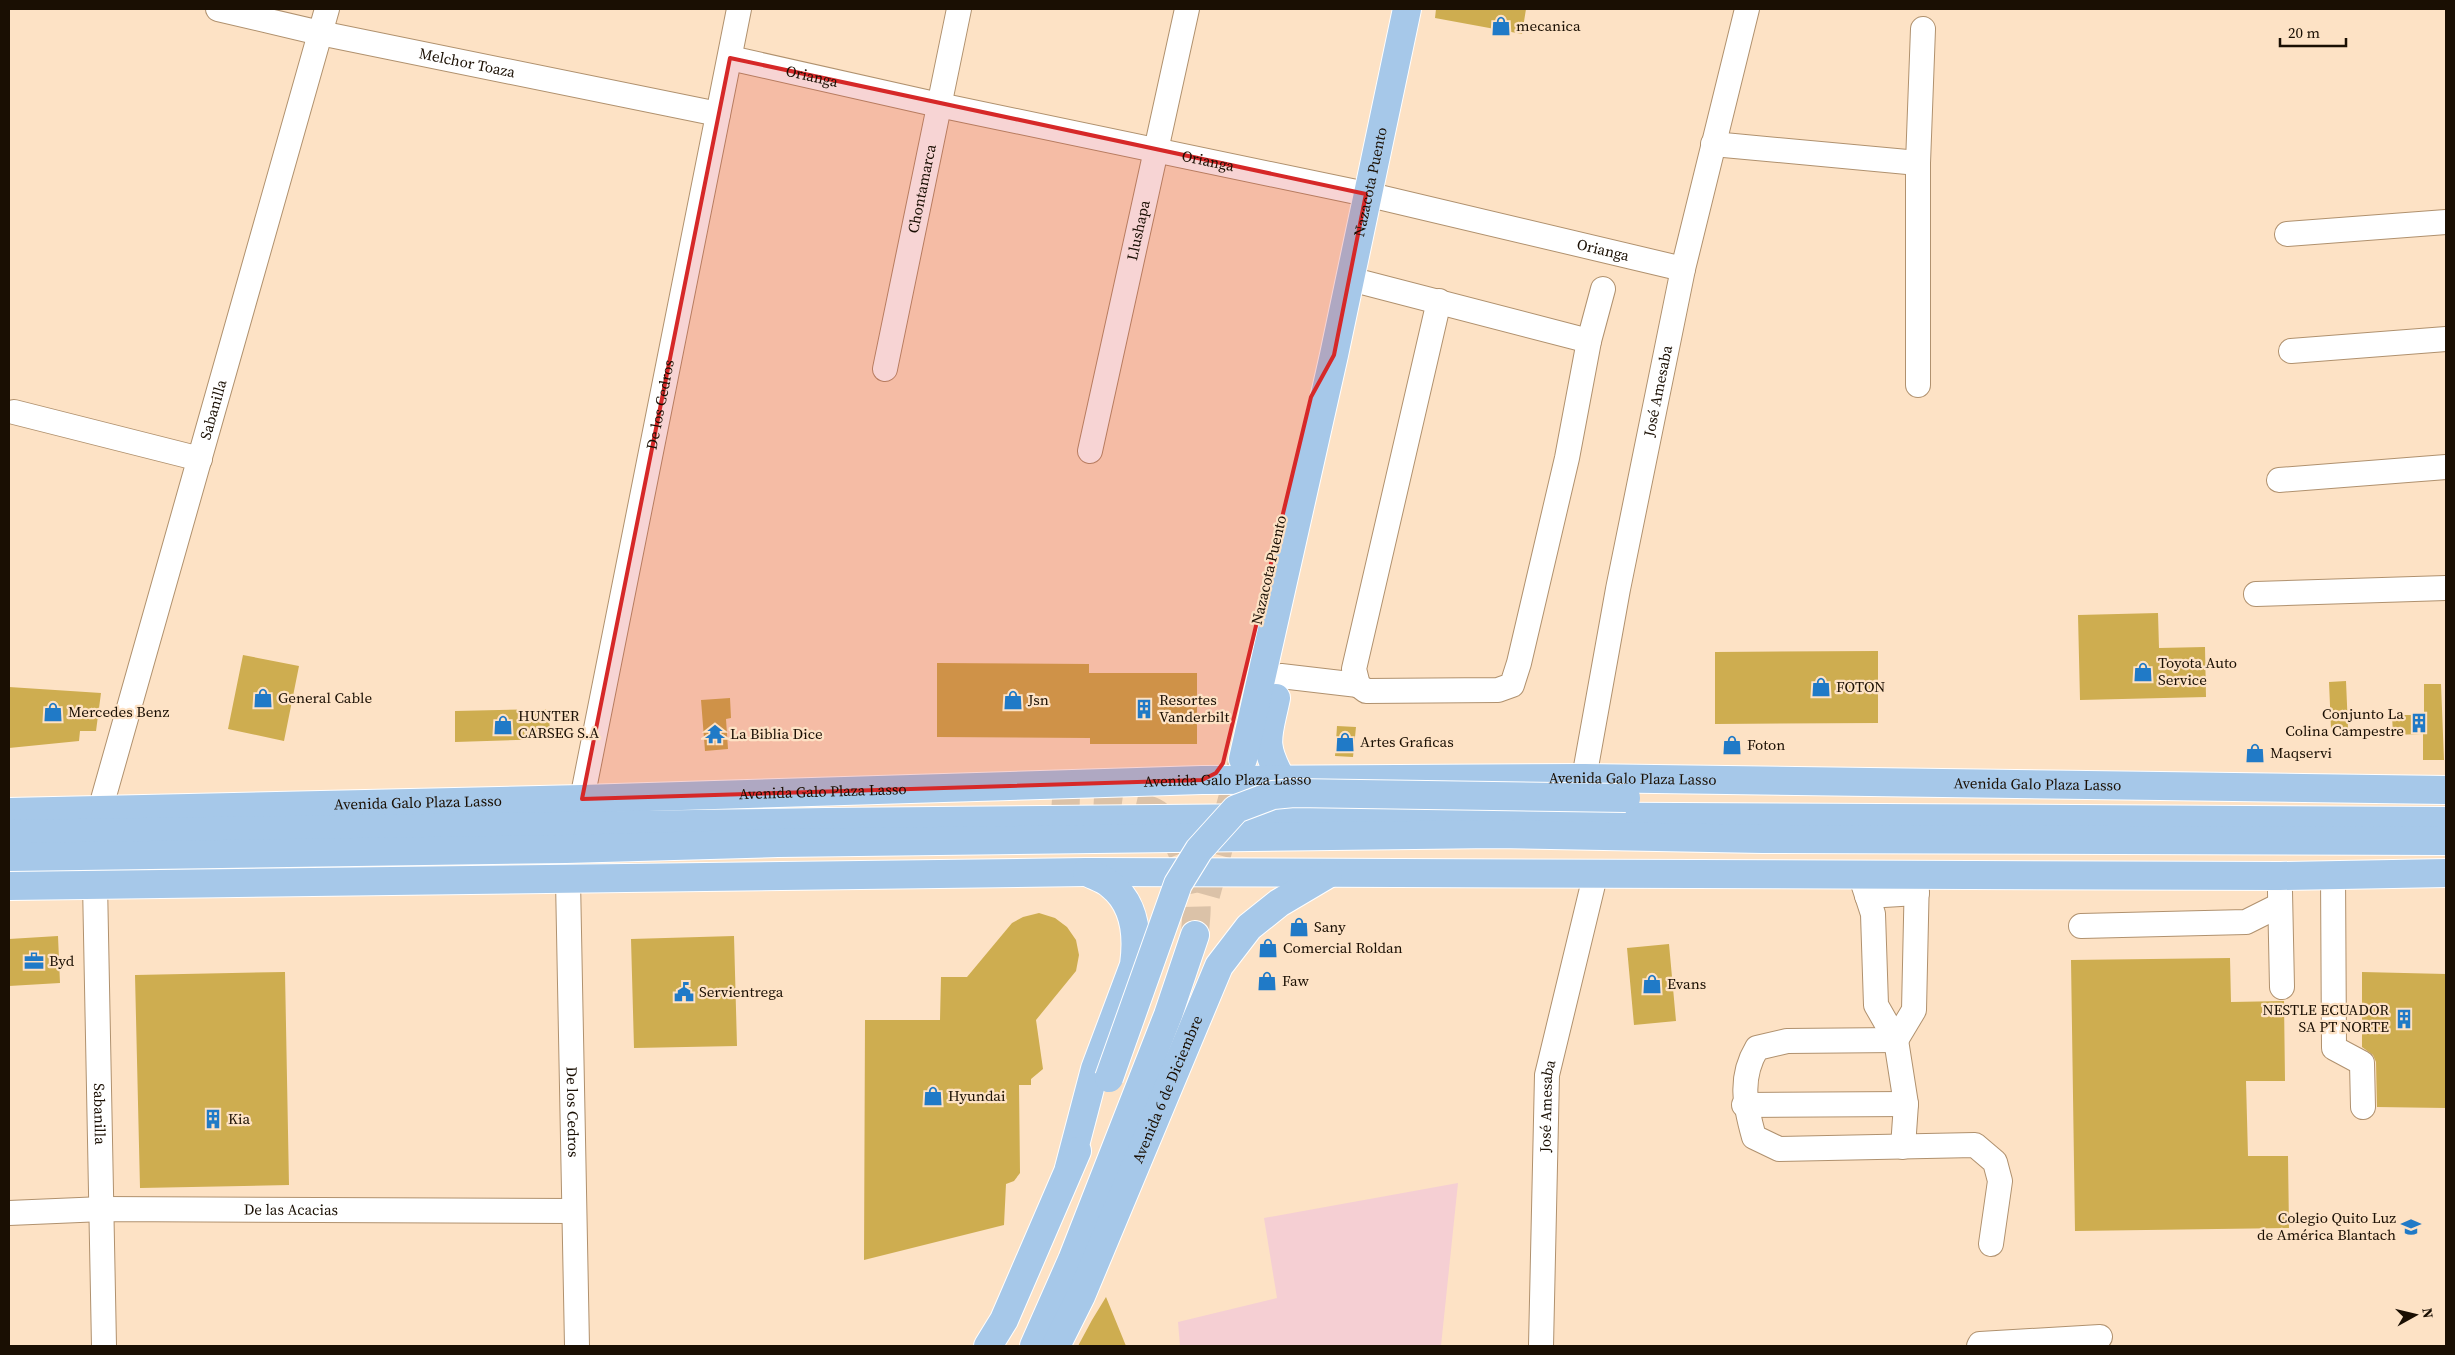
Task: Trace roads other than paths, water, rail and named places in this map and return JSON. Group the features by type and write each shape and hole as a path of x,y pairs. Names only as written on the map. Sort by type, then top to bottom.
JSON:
{"main road":[{"name":"Nazacota Puento","path":"1243,758 1334,355 1366,194 1407,9"},
{"name":"Nazacota Puento","path":"1202,780 1216,772 1224,763 1311,397 1334,355"},
{"path":"1282,780 1271,760 1267,743 1338,404 1334,355"},
{"name":"Avenida Galo Plaza Lasso","path":"9,812 582,799 1202,780 1584,778 2446,790"},
{"path":"988,1346 1004,1320 1109,1078 1178,884 1199,850 1236,809 1273,795 1294,793 1626,798 1736,780"},
{"path":"753,794 1052,799"},
{"name":"Avenida Galo Plaza Lasso","path":"9,834 856,821 1490,816 2446,821"},
{"path":"9,857 566,849 778,843 1496,834 1772,839 2446,841"},
{"path":"1069,1168 1096,1069 1134,965 1136,946 1132,914 1126,901 1111,884 1087,872"},
{"path":"9,886 95,883 568,880 1087,872 1330,874 1596,872 1864,885 2446,873"},
{"name":"Avenida 6 de Diciembre","path":"1056,1346 1081,1296 1219,966 1249,927 1279,903 1330,874"},
{"name":"Avenida 6 de Diciembre","path":"1034,1346 1072,1260 1168,1015 1195,935"}],"street":[{"name":"Melchor Toaza","path":"218,9 320,33 718,114"},
{"name":"Sabanilla","path":"100,810 327,9"},
{"name":"De los Cedros","path":"582,799 739,9"},
{"name":"Chontamarca","path":"885,369 959,9"},
{"name":"Llushapa","path":"1090,450 1154,151 1187,9"},
{"name":"José Amesaba","path":"1584,778 1620,580 1683,269 1747,9"},
{"path":"1918,385 1918,163 1923,29"},
{"name":"Orianga","path":"730,58 1154,151 1366,194 1683,269"},
{"path":"1713,144 1918,163"},
{"path":"2287,234 2446,222"},
{"path":"1350,279 1589,341"},
{"path":"1281,676 1358,684 1372,693 1498,690 1512,685 1519,663 1567,458 1589,341 1603,289"},
{"path":"1358,684 1354,669 1439,302"},
{"path":"2291,351 2446,339"},
{"path":"14,412 200,460"},
{"path":"2279,480 2446,467"},
{"path":"2256,594 2446,588"},
{"name":"José Amesaba","path":"1541,1346 1547,1075 1596,872"},
{"path":"2333,874 2334,1048 2362,1063 2363,1107"},
{"path":"2280,876 2282,987"},
{"name":"De los Cedros","path":"568,880 577,1346"},
{"name":"Sabanilla","path":"95,883 103,1209 104,1346"},
{"path":"1896,1040 1914,1010 1917,884"},
{"path":"1864,885 1873,914 1876,1005 1896,1040 1906,1104 1904,1146"},
{"path":"2081,926 2246,922 2280,904"},
{"path":"1896,1040 1787,1041 1758,1048 1748,1064 1744,1105 1754,1138 1779,1149 1975,1145 1995,1162 2000,1181 1991,1244"},
{"path":"1744,1105 1906,1104"},
{"name":"De las Acacias","path":"9,1213 103,1209 574,1211"},
{"path":"1979,1346 1980,1344 2100,1337"}],"tunnel":[{"path":"1206,895 1243,759"},
{"path":"1052,799 1104,801 1132,805 1154,812 1162,818 1176,838 1191,878 1197,904 1195,935"}],"place":[{"name":"mecanica","path":"1501,26"},
{"name":"Toyota Auto Service","path":"2143,672"},
{"name":"FOTON","path":"1821,687"},
{"name":"General Cable","path":"263,698"},
{"name":"Jsn","path":"1013,700"},
{"name":"Resortes Vanderbilt","path":"1144,709"},
{"name":"Mercedes Benz","path":"53,712"},
{"name":"Conjunto La Colina Campestre","path":"2419,723"},
{"name":"HUNTER CARSEG S.A","path":"503,725"},
{"name":"La Biblia Dice","path":"715,734"},
{"name":"Artes Graficas","path":"1345,742"},
{"name":"Foton","path":"1732,745"},
{"name":"Maqservi","path":"2255,753"},
{"name":"Sany","path":"1299,927"},
{"name":"Comercial Roldan","path":"1268,948"},
{"name":"Byd","path":"34,961"},
{"name":"Faw","path":"1267,981"},
{"name":"Evans","path":"1652,984"},
{"name":"Servientrega","path":"684,992"},
{"name":"NESTLE ECUADOR SA PT NORTE","path":"2404,1019"},
{"name":"Hyundai","path":"933,1096"},
{"name":"Kia","path":"213,1119"},
{"name":"Colegio Quito Luz de América Blantach","path":"2411,1227"}]}
